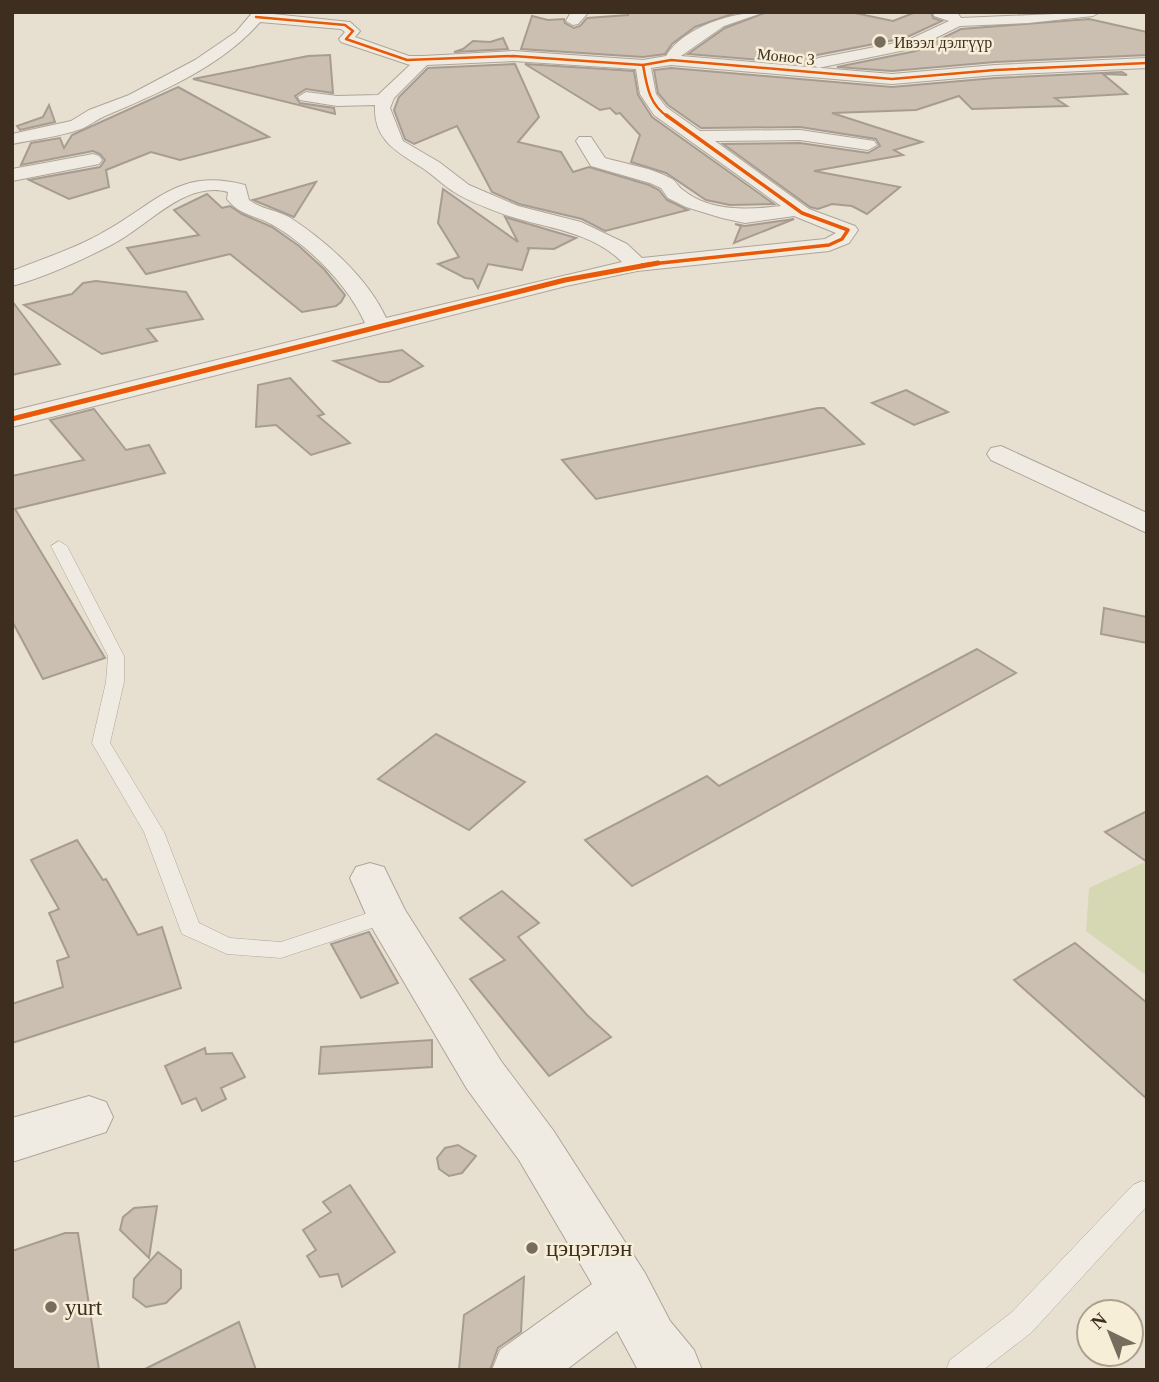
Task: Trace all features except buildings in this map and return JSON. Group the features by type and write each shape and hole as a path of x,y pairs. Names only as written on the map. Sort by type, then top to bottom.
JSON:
{"street":[{"path":"671,61 676,52 719,23 758,12"},
{"path":"935,12 952,15 957,22"},
{"path":"1028,12 1049,18"},
{"path":"795,71 836,58 910,45 957,22 1049,18 1093,12"},
{"path":"12,139 78,125 95,114 135,98 201,63 241,35 259,15"},
{"name":"Монос 3","path":"259,15 345,25 353,31 346,39 407,60 423,61 527,56 643,65 671,61 892,79 995,69 1147,63"},
{"path":"423,61 384,100 382,108 392,139 462,189 510,210 574,226 620,248 637,265"},
{"path":"12,419 377,325 637,265 829,245 842,239 848,230 795,210 781,196 660,111 648,94 643,65"},
{"path":"306,97 337,101 384,100"},
{"path":"695,136 800,135 868,145"},
{"path":"585,141 598,162 668,184 675,194 705,206 745,217 795,210"},
{"path":"12,176 93,160"},
{"path":"12,279 110,238 169,198 202,184 227,184 238,189 237,199 244,208 252,213 278,219 346,277 361,295 377,325"},
{"path":"1001,454 1142,517"},
{"path":"378,897 484,1075 536,1145 626,1291 650,1340 674,1370"},
{"path":"12,1140 89,1117"},
{"path":"520,1370 626,1291"}],"lane":[{"path":"59,545 116,656 115,682 101,743 154,832 190,928 227,946 281,950 378,897"},
{"path":"960,1370 1022,1322 1142,1193"}],"green space":[{"path":"1147,861 1147,976 1086,931 1089,888"}],"cycle path":[{"path":"256,17 345,25 353,31 346,39 407,60 423,61 513,56 643,65 671,60 892,79 995,70 1147,63"},
{"path":"12,419 565,280 637,265 829,245 842,239 848,230 802,213 660,111 648,94 643,65"}],"place":[{"name":"Ивээл дэлгүүр","path":"880,42"},
{"name":"цэцэглэн","path":"532,1248"},
{"name":"yurt","path":"51,1307"}]}
